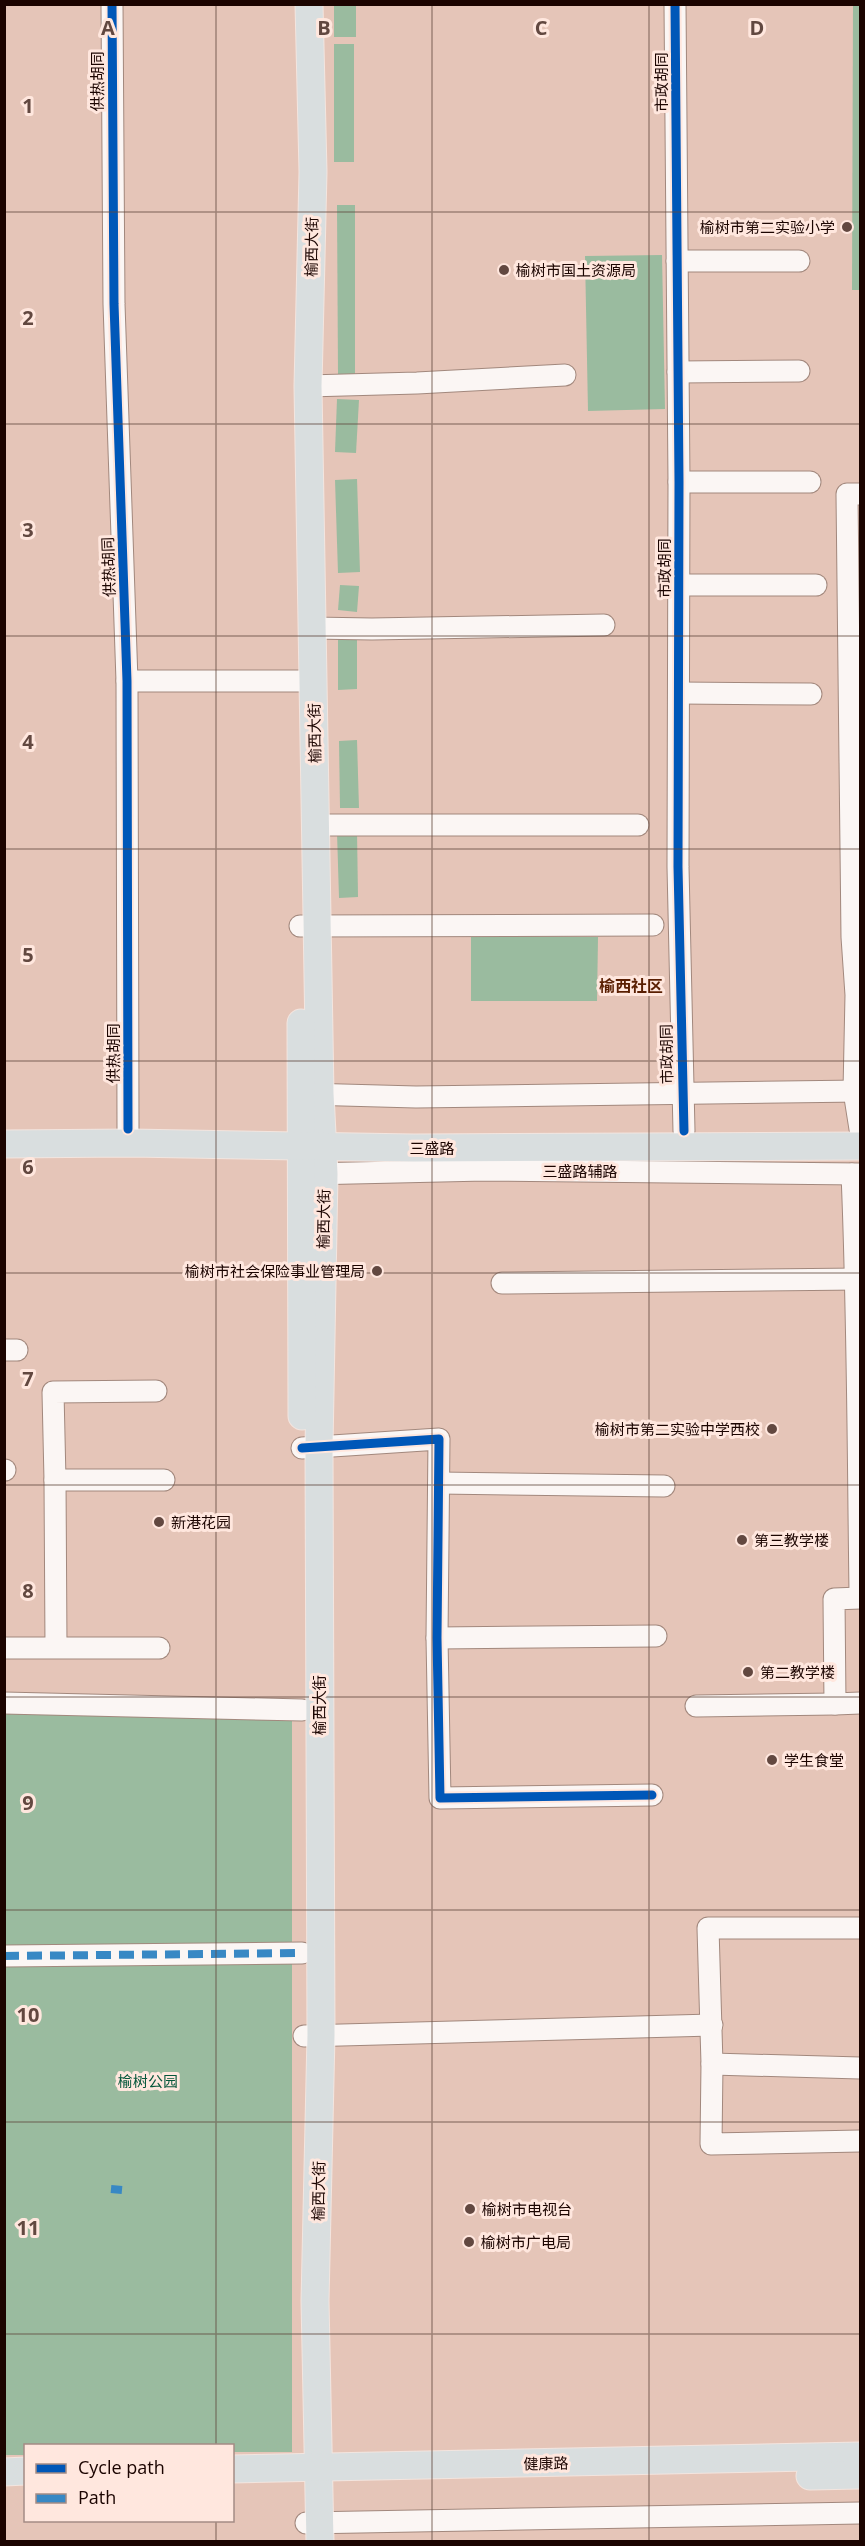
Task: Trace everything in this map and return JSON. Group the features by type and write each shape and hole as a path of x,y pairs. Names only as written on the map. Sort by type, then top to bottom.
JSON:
{"main road":[{"name":"榆西大街","path":"297,4 299,681 309,926 312,1174 313,2532"},
{"name":"榆西大街","path":"309,4 313,172 308,386 316,825 309,926"},
{"name":"三盛路","path":"4,1128 128,1129 311,1138 628,1148 861,1146"},
{"name":"三盛路","path":"4,1144 860,1129"},
{"name":"榆西大街","path":"311,1448 302,1710 302,1953 312,2036"},
{"name":"健康路","path":"234,2484 313,2476 861,2456"},
{"name":"健康路","path":"234,2469 313,2476 861,2475"},
{"path":"4,2472 24,2471"},
{"path":"4,2486 24,2486"}],"street":[{"name":"供热胡同","path":"112,4 114,304 128,681 128,1129"},
{"name":"市政胡同","path":"675,4 679,482 678,867 684,1131"},
{"path":"677,261 799,261"},
{"path":"678,372 799,371"},
{"path":"308,386 565,375"},
{"path":"679,482 810,482"},
{"path":"860,1129 852,937 856,809 854,556 847,494 861,494"},
{"path":"679,585 816,585"},
{"path":"312,628 604,625"},
{"path":"128,681 299,681"},
{"path":"679,693 811,694"},
{"path":"316,825 638,825"},
{"path":"309,926 653,925"},
{"path":"310,1094 416,1097 857,1091"},
{"name":"三盛路辅路","path":"312,1174 484,1170 856,1174"},
{"path":"856,1174 859,1280 855,1357 861,1592"},
{"path":"502,1283 859,1280"},
{"path":"56,1647 53,1392 156,1391"},
{"path":"311,1448 438,1439 437,1638 440,1798 652,1795"},
{"path":"55,1480 164,1480"},
{"path":"439,1483 664,1486"},
{"path":"835,1704 834,1599 861,1598"},
{"path":"437,1638 656,1636"},
{"path":"4,1648 159,1648"},
{"path":"4,1703 302,1710"},
{"path":"696,1706 861,1703"},
{"path":"861,1928 708,1928 712,2064 711,2144 861,2141"},
{"path":"4,1956 302,1953"},
{"path":"312,2036 711,2025"},
{"path":"712,2064 861,2068"},
{"path":"313,2532 861,2513"}],"green space":[{"path":"860,4 860,290 852,290 853,5"},
{"path":"334,5 356,5 356,37 334,37"},
{"path":"334,44 354,44 354,162 334,162"},
{"path":"337,205 355,205 355,374 338,374"},
{"path":"662,255 665,409 588,411 585,256"},
{"path":"337,399 359,400 356,453 335,452"},
{"path":"357,479 360,572 338,573 335,480"},
{"path":"340,585 359,586 357,612 338,610"},
{"path":"338,637 357,637 357,689 338,690"},
{"path":"357,740 359,808 340,808 339,741"},
{"path":"357,831 358,897 339,898 337,832"},
{"path":"471,936 598,937 597,1001 471,1001"},
{"name":"榆树公园","path":"4,1714 292,1716 292,2452 234,2452 234,2444 24,2444 24,2455 5,2455"}],"marked path":[{"path":"4,1956 302,1953"},
{"path":"111,2189 122,2190"}],"cycle path":[{"path":"112,4 114,304 127,681 128,1129"},
{"path":"675,4 679,482 678,867 684,1131"},
{"path":"302,1448 439,1439 437,1638 440,1798 652,1795"}],"place":[{"name":"榆树市第二实验小学","path":"847,227"},
{"name":"榆树市国土资源局","path":"504,270"},
{"name":"榆树市社会保险事业管理局","path":"377,1271"},
{"name":"榆树市第二实验中学西校","path":"772,1429"},
{"name":"新港花园","path":"159,1522"},
{"name":"第三教学楼","path":"742,1540"},
{"name":"第二教学楼","path":"748,1672"},
{"name":"学生食堂","path":"772,1760"},
{"name":"榆树市电视台","path":"470,2209"},
{"name":"榆树市广电局","path":"469,2242"}],"district":[{"name":"榆西社区","path":"631,986"}]}
